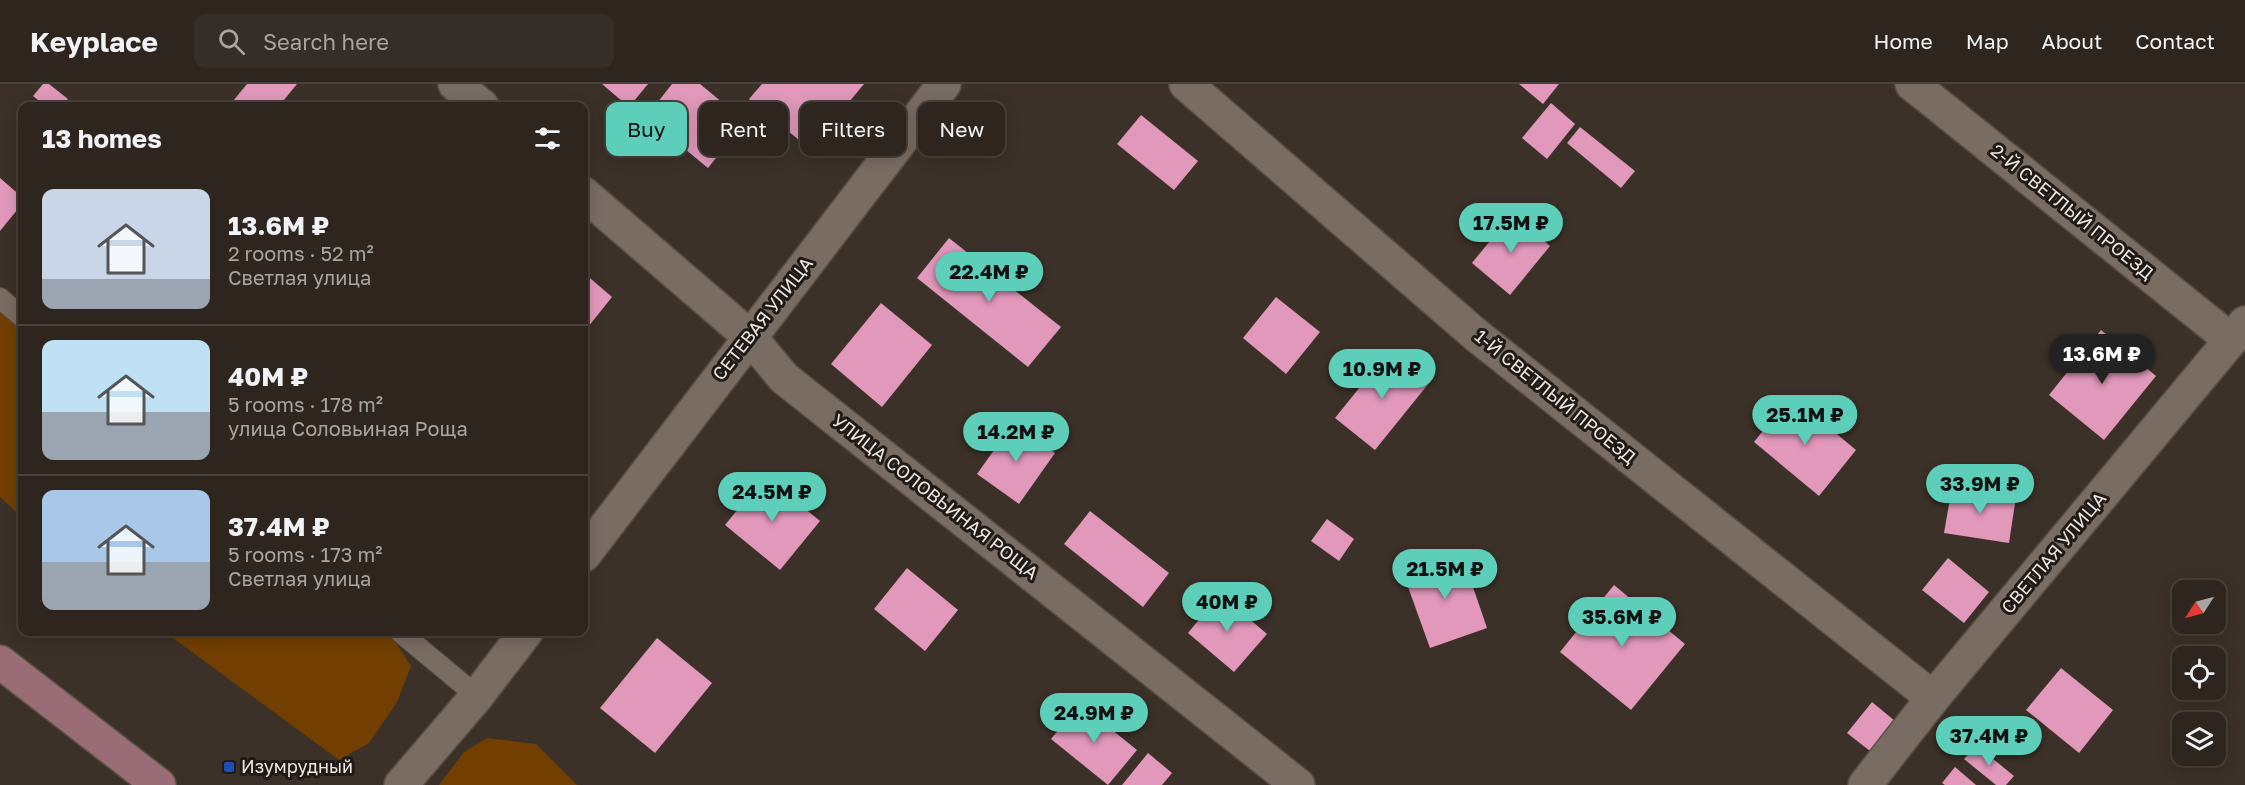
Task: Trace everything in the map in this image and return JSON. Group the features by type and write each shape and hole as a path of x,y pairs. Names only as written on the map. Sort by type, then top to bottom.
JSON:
{"main road":[{"path":"1,665 159,785"}],"street":[{"path":"455,84 477,102"},
{"name":"СЕТЕВАЯ УЛИЦА","path":"588,550 749,336 944,84"},
{"name":"1-Й СВЕТЛЫЙ ПРОЕЗД","path":"1186,84 1476,335 1933,698"},
{"name":"2-Й СВЕТЛЫЙ ПРОЕЗД","path":"1912,84 2238,331"},
{"name":"УЛИЦА СОЛОВЬИНАЯ РОЩА","path":"588,197 749,336 784,378 1298,785"},
{"name":"СВЕТЛАЯ УЛИЦА","path":"1865,785 1933,698 2238,331"},
{"path":"401,785 477,696 523,636"}],"lane":[{"path":"0,298 18,314"},
{"path":"405,636 477,696"}],"shaded area":[{"path":"0,300 18,315 18,513 0,497"},
{"path":"170,636 392,636 411,666 397,702 369,743 339,760"},
{"path":"487,738 536,744 577,785 439,785 464,752"}],"building":[{"path":"43,84 49,84 68,99 65,102 41,102 33,96"},
{"path":"247,84 297,84 282,102 232,102"},
{"path":"602,84 648,84 633,102 623,102"},
{"path":"672,84 700,84 722,102 699,102 699,156 717,156 708,168 687,151 687,102 658,102"},
{"path":"762,84 864,84 849,102 800,102 800,141 788,131 788,102 753,102 749,99"},
{"path":"1519,84 1559,84 1543,104"},
{"path":"1551,103 1575,124 1547,159 1522,138"},
{"path":"1141,115 1198,161 1174,190 1117,144"},
{"path":"1580,127 1635,171 1621,188 1567,143"},
{"path":"0,178 18,194 18,209 0,231"},
{"path":"1512,214 1550,246 1510,295 1472,263"},
{"path":"949,238 1061,327 1028,367 917,278"},
{"path":"588,276 612,297 588,327"},
{"path":"1276,297 1320,332 1286,374 1243,338"},
{"path":"881,303 932,345 882,407 831,364"},
{"path":"2101,330 2156,376 2104,440 2049,395"},
{"path":"1389,351 1429,383 1375,450 1335,418"},
{"path":"1791,396 1856,450 1819,496 1754,442"},
{"path":"1014,422 1055,453 1019,504 977,474"},
{"path":"765,476 820,521 780,570 725,525"},
{"path":"1952,487 2016,497 2009,543 1944,533"},
{"path":"1090,511 1169,573 1143,607 1064,544"},
{"path":"1327,519 1354,539 1339,561 1311,541"},
{"path":"1461,552 1487,628 1430,648 1403,573"},
{"path":"1948,558 1989,592 1964,623 1922,590"},
{"path":"907,568 958,610 925,651 874,609"},
{"path":"1614,585 1685,644 1631,710 1560,652"},
{"path":"1220,594 1267,634 1234,672 1188,633"},
{"path":"657,638 712,683 655,753 600,708"},
{"path":"2061,668 2113,710 2079,753 2026,710"},
{"path":"1872,702 1895,721 1870,751 1847,733"},
{"path":"1080,704 1137,750 1108,785 1051,739"},
{"path":"1976,745 2014,776 2006,785 1996,785 1964,759"},
{"path":"1148,753 1172,773 1162,785 1122,785"},
{"path":"1955,767 1976,785 1945,785 1942,783"}],"place":[{"name":"Изумрудный","path":"229,767"}]}
